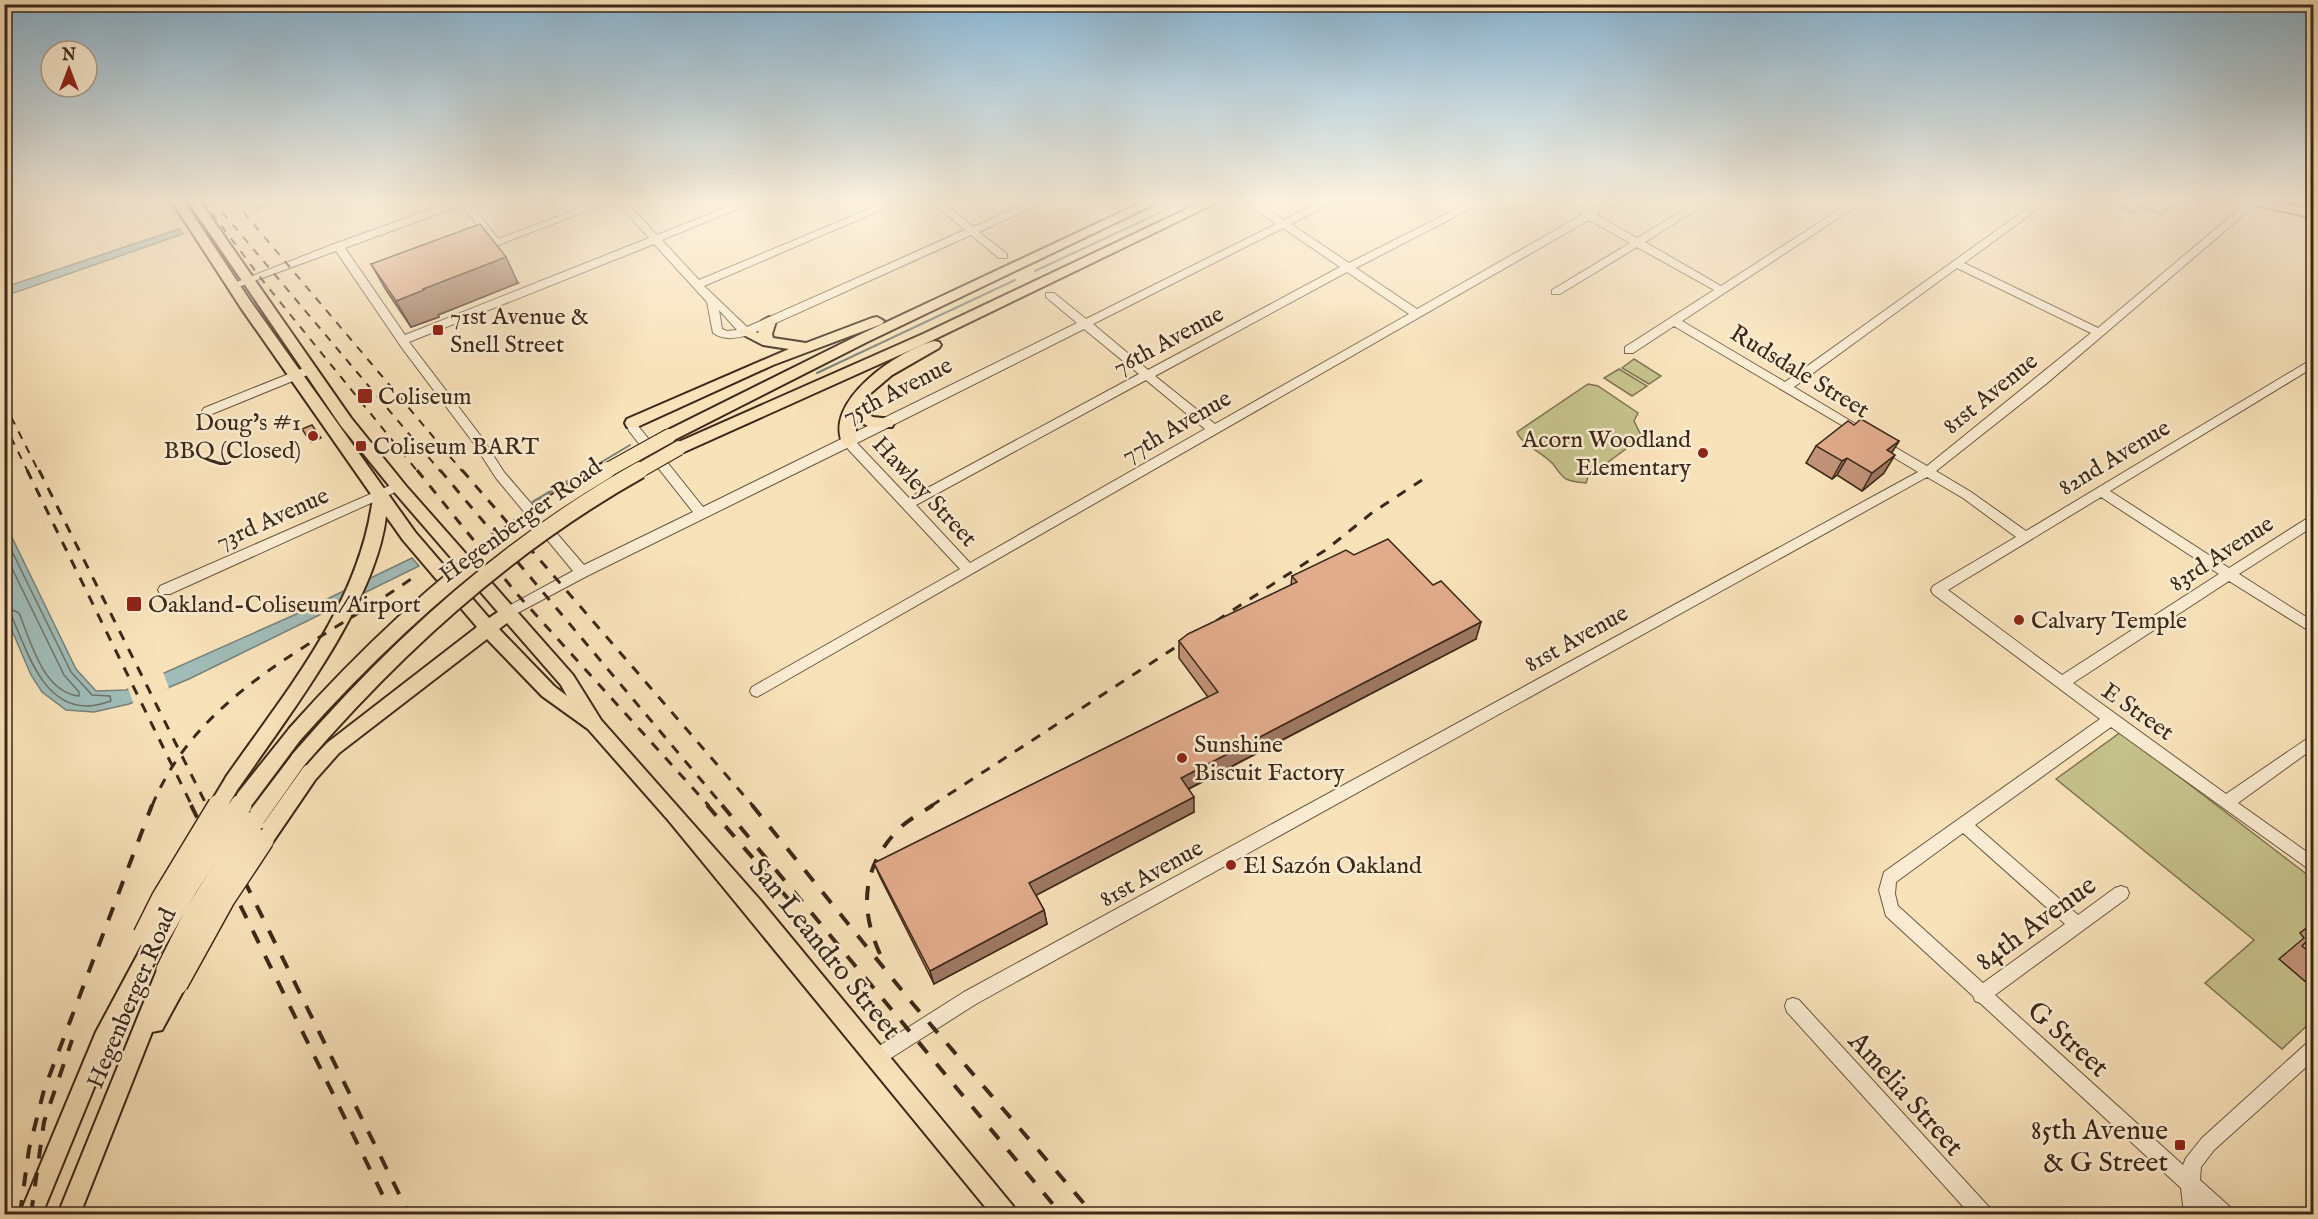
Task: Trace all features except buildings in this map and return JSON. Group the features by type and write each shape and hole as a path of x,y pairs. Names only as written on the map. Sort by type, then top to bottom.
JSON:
{"main road":[{"name":"San Leandro Street","path":"215,257 402,526 488,630 548,692 595,724"},
{"name":"San Leandro Street","path":"233,257 346,422 398,486 567,680 595,724 719,865 1005,1215"},
{"name":"Hegenberger Road","path":"69,1215 126,1073 172,977 195,914 253,822 300,759 340,708 381,667 490,571 674,442 862,339 1035,257"},
{"name":"Hegenberger Road","path":"31,1215 103,1039 149,941 244,800 295,734 359,665 439,592 507,538 576,488 674,442 908,346 1097,257"},
{"path":"632,423 768,362 1015,266"},
{"path":"849,442 848,419 858,397 890,370 1038,285"},
{"path":"768,342 765,334 769,321"},
{"path":"745,332 780,345 816,345"},
{"path":"858,397 858,415 870,422 887,423"},
{"path":"149,941 162,899 232,783 327,641 369,555 377,527 381,494"},
{"path":"369,555 383,534 402,526 415,526 439,533"},
{"name":"75th Avenue","path":"172,977 309,774 333,748 508,613"}],"street":[{"path":"234,285 308,257"},
{"path":"347,257 373,290 403,340 476,438 511,490 582,572"},
{"path":"403,340 611,257"},
{"path":"672,257 712,301 722,307 745,332"},
{"path":"697,285 764,257"},
{"path":"712,301 717,330 720,334 745,332 914,257"},
{"name":"75th Avenue","path":"508,613 582,572 849,442 1216,257"},
{"path":"1332,257 1418,314"},
{"name":"76th Avenue","path":"907,504 1146,375 1373,257"},
{"name":"77th Avenue","path":"757,691 1516,257"},
{"path":"1556,292 1613,257"},
{"name":"Rudsdale Street","path":"1660,257 1721,290"},
{"path":"1629,350 1773,257"},
{"path":"1786,387 1966,257"},
{"name":"81st Avenue","path":"877,1057 970,998 1927,472 2187,257"},
{"path":"1956,264 2098,332"},
{"path":"1050,296 1213,429"},
{"name":"Rudsdale Street","path":"1674,321 1967,495 2025,537"},
{"name":"82nd Avenue","path":"1938,590 2311,367"},
{"path":"208,411 311,369"},
{"path":"632,423 701,513"},
{"name":"Hawley Street","path":"849,442 969,570"},
{"name":"73rd Avenue","path":"165,590 398,486"},
{"path":"2102,492 2313,629"},
{"name":"83rd Avenue","path":"2062,683 2313,519"},
{"path":"551,588 563,567 565,552"},
{"name":"E Street","path":"1938,590 2313,866"},
{"path":"2077,924 1964,824 2111,719"},
{"path":"2227,802 2313,740"},
{"name":"G Street","path":"1964,824 1890,877 1886,885 1886,896 1892,911 2223,1215"},
{"name":"84th Avenue","path":"1981,995 2121,892"},
{"name":"Amelia Street","path":"1793,1006 1982,1215"},
{"path":"2193,1215 2190,1185 2192,1164 2208,1144 2313,1048"}],"shaded area":[{"path":"1634,359 1661,376 1649,384 1622,368"},
{"path":"1619,369 1647,386 1632,396 1604,378"},
{"path":"1588,384 1598,386 1638,413 1634,421 1642,437 1588,477 1586,483 1566,479 1549,460 1523,441 1517,432"},
{"path":"2121,732 2313,879 2313,1020 2282,1049 2205,983 2254,940 2056,779"}],"water":[{"path":"95,257 117,257 5,296 5,287"},
{"path":"4,521 76,669 96,691 126,690 292,616 412,558 419,566 189,679 129,704 94,712 66,710 42,692 31,675 5,614"}],"pier":[{"path":"163,672 169,688 134,705 128,688"}],"waterway":[{"path":"1035,271 1065,257"},
{"path":"817,373 1015,280"},
{"path":"585,472 630,445"},
{"path":"533,502 587,470"}],"railway":[{"path":"245,257 418,472"},
{"path":"260,257 441,472"},
{"path":"281,257 463,472"},
{"path":"4,403 39,472"},
{"path":"4,423 28,472"},
{"path":"27,470 173,767"},
{"path":"39,470 181,755"},
{"path":"417,470 517,594 709,806"},
{"path":"440,470 723,806"},
{"path":"462,470 753,806"},
{"path":"931,806 1327,549 1373,512 1422,480"},
{"path":"181,755 199,731 230,701 265,674 414,577"},
{"path":"173,767 181,755"},
{"path":"181,755 207,806"},
{"path":"152,806 173,767"},
{"path":"173,767 192,806"},
{"path":"20,1214 29,1149 44,1090 152,805"},
{"path":"191,805 392,1214"},
{"path":"207,805 409,1214"},
{"path":"707,805 797,909"},
{"path":"722,805 1061,1214"},
{"path":"752,805 913,1004 1093,1214"},
{"path":"880,954 873,936 867,902 872,870 889,840 902,826 933,805"},
{"path":"31,1214 44,1122 72,1040"}],"place":[{"name":"71st Avenue & Snell Street","path":"438,330"},
{"name":"Coliseum","path":"365,396"},
{"name":"Doug's #1 BBQ (Closed)","path":"313,436"},
{"name":"Coliseum BART","path":"361,446"},
{"name":"Acorn Woodland Elementary","path":"1703,453"},
{"name":"Oakland-Coliseum/Airport","path":"134,604"},
{"name":"Calvary Temple","path":"2019,620"},
{"name":"Sunshine Biscuit Factory","path":"1182,758"},
{"name":"El Sazón Oakland","path":"1231,865"},
{"name":"85th Avenue & G Street","path":"2180,1145"}]}
